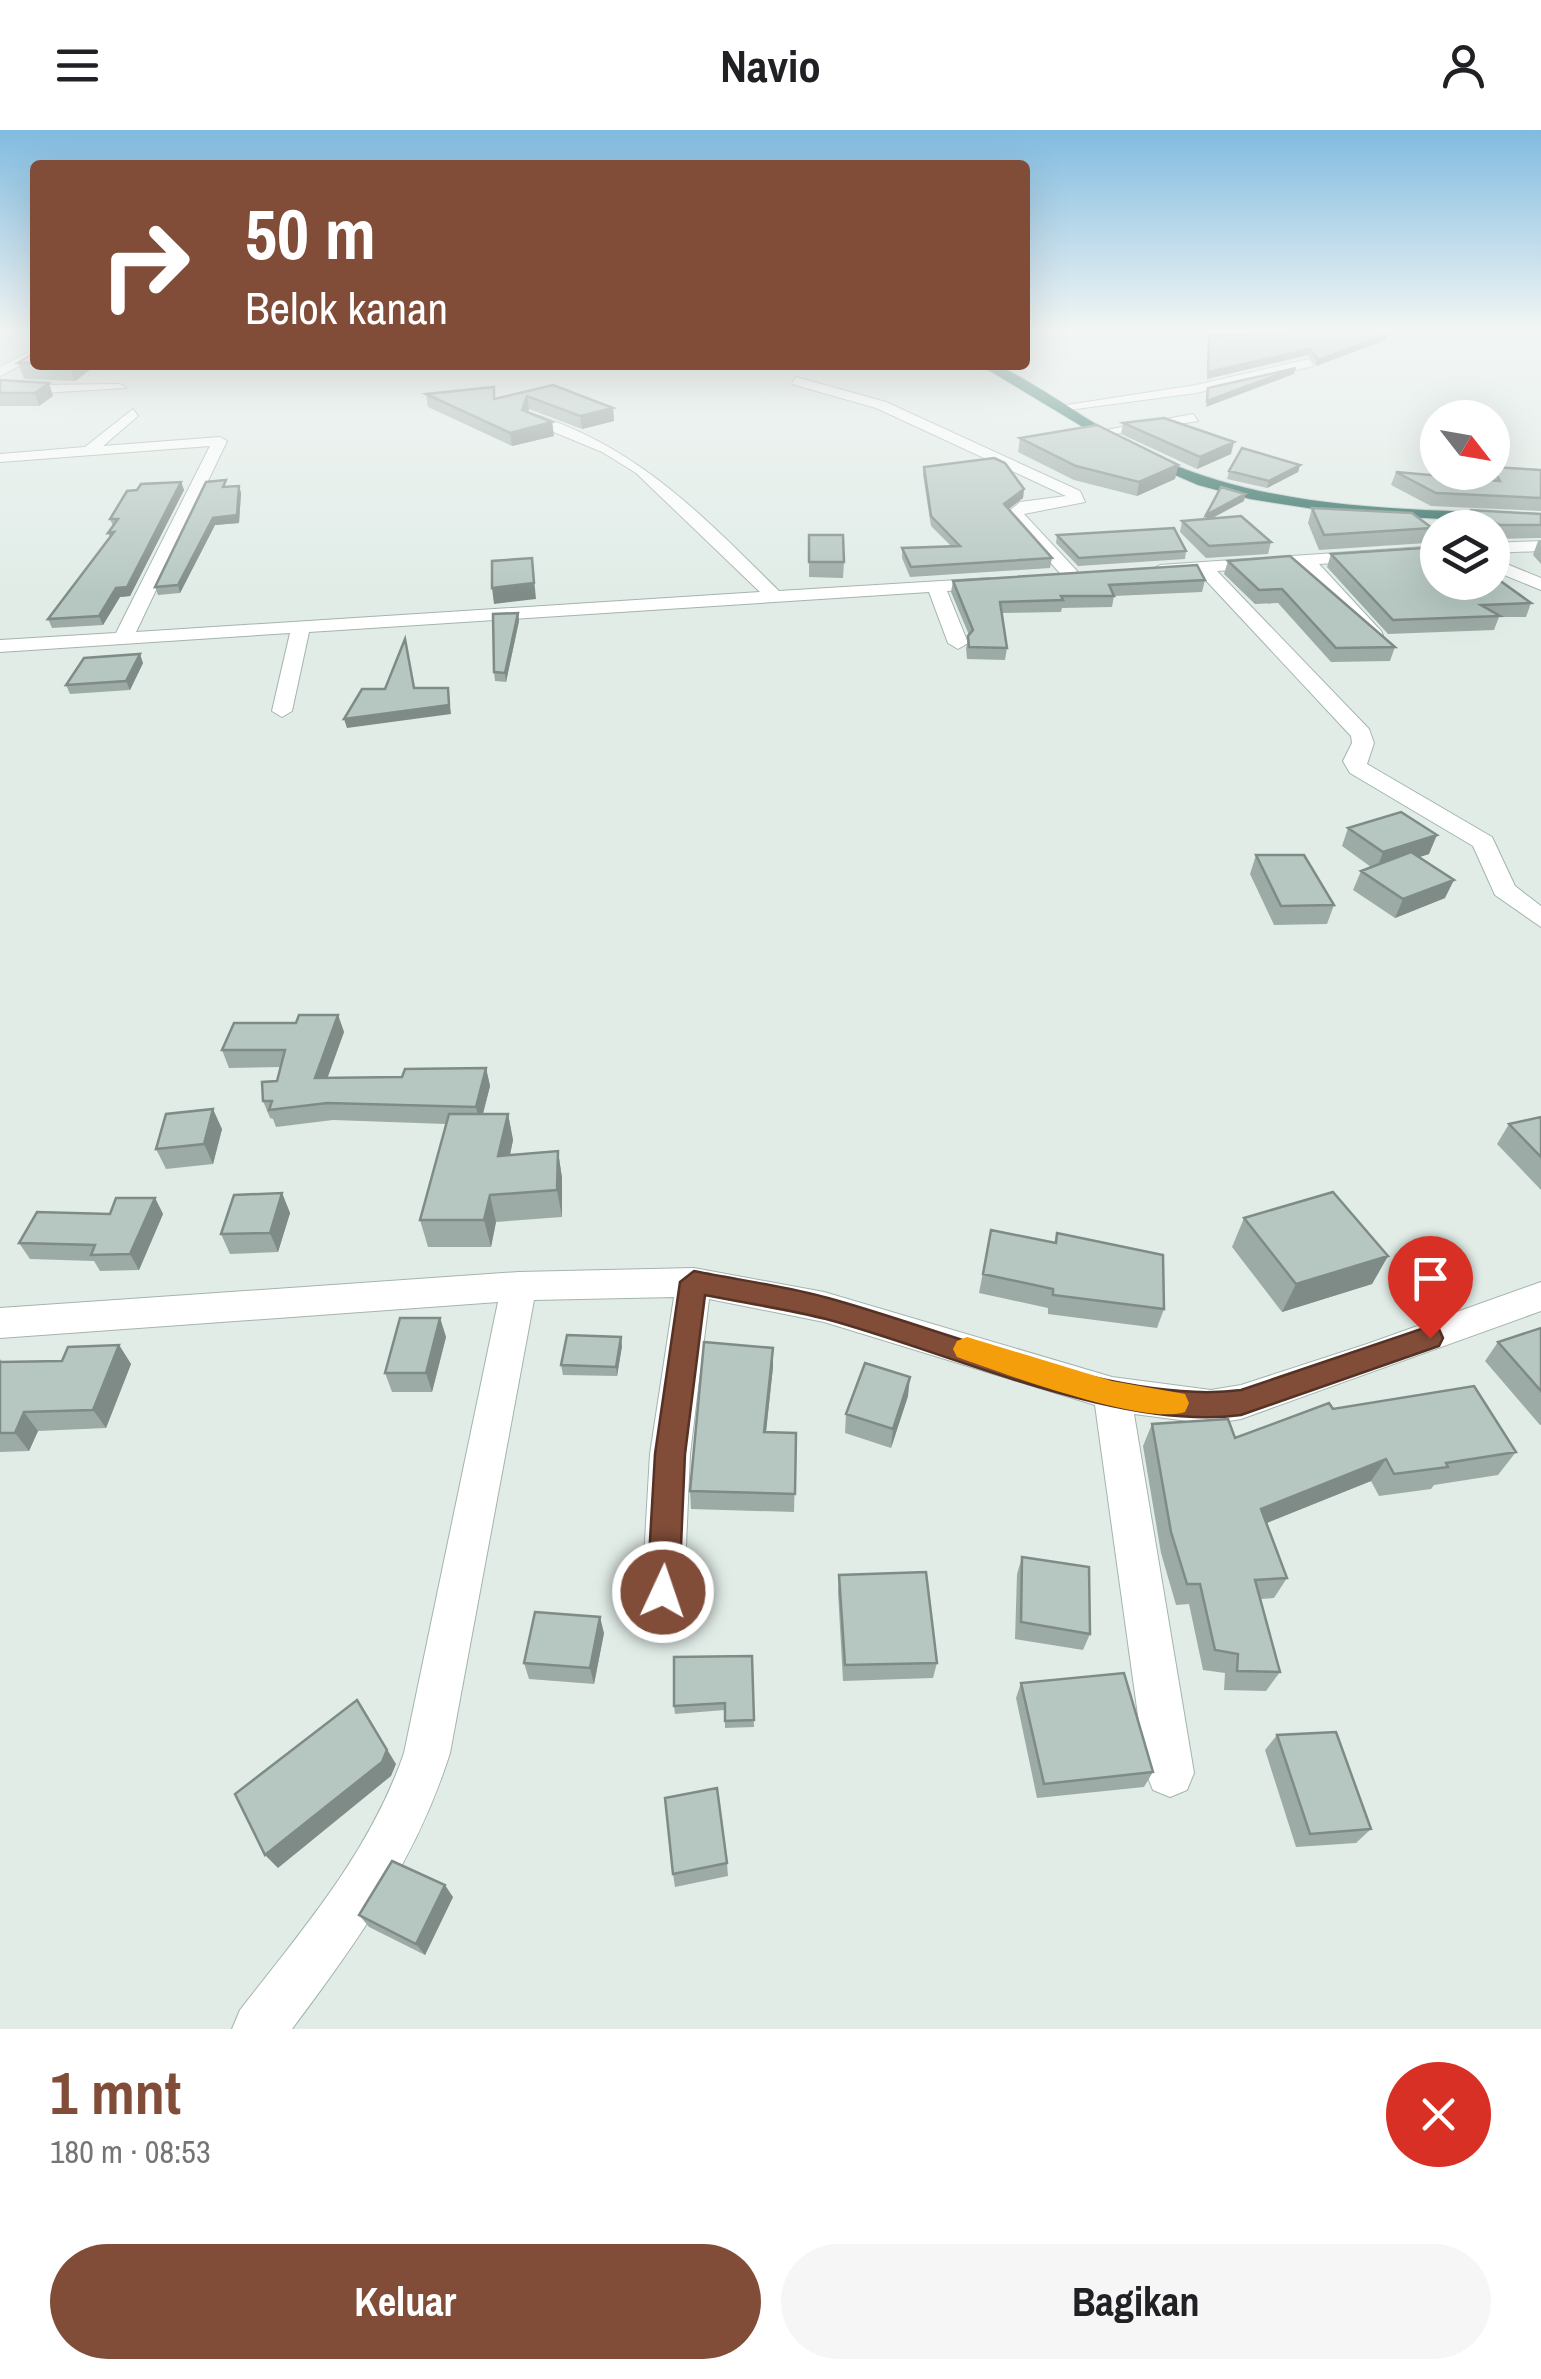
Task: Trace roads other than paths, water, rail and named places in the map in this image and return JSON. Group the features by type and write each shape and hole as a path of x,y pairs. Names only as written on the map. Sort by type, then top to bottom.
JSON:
{"highway":[{"path":"1079,418 1178,472 1286,502 1541,519"}],"street":[{"path":"90,450 128,418"},
{"path":"532,418 607,448 641,470 772,594"},
{"path":"911,418 974,444 1079,498 1026,505 1015,513 1071,576"},
{"path":"1062,434 1194,418"},
{"path":"0,458 213,440 222,444 123,638"},
{"path":"974,444 1009,440"},
{"path":"1510,547 1541,546"},
{"path":"1147,571 1420,552"},
{"path":"1305,559 1379,640"},
{"path":"1204,568 1361,734 1354,761 1358,768 1483,842 1504,890 1541,919"},
{"path":"1510,571 1541,585"},
{"path":"0,646 1013,580"},
{"path":"936,587 958,643"},
{"path":"282,711 302,625"},
{"path":"663,1592 670,1454 694,1282"},
{"path":"0,1323 519,1286 694,1282 824,1308 1112,1394 1211,1406 1241,1402 1541,1296"},
{"path":"259,2029 384,1862 412,1805 427,1753 519,1286"},
{"path":"1112,1394 1170,1773"}]}
